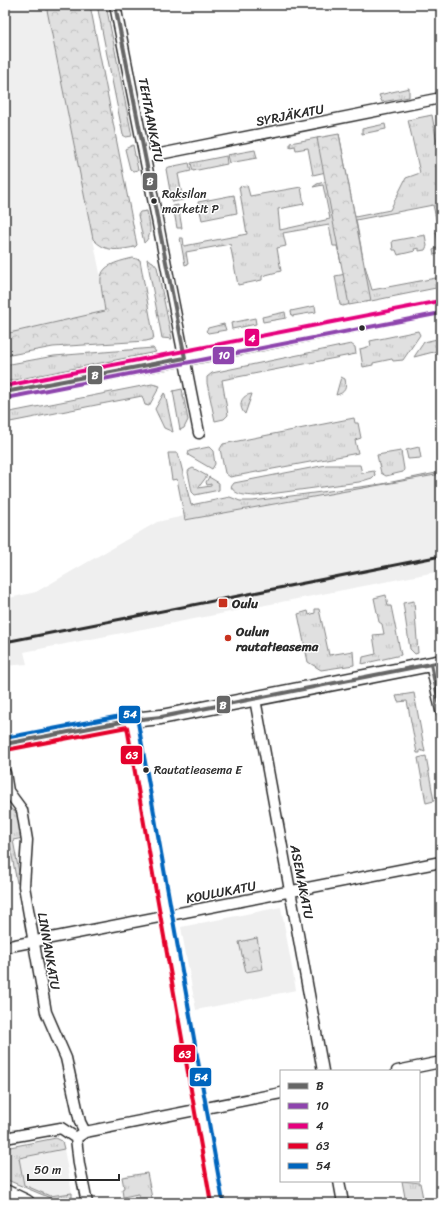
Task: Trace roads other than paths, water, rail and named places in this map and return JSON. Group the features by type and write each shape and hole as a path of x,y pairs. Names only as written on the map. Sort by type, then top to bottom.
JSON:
{"main road":[{"path":"5,1193 26,1203"}],"street":[{"name":"TEHTAANKATU","path":"115,5 199,433"},
{"name":"SYRJÄKATU","path":"145,157 441,98"},
{"path":"5,392 441,307"},
{"path":"5,744 255,699 436,663 441,711"},
{"name":"ASEMAKATU","path":"255,699 323,1070"},
{"path":"132,720 217,1203"},
{"name":"LINNANKATU","path":"5,773 8,791 22,810 27,840 24,886 46,1012 66,1058 80,1122 79,1164 88,1203"},
{"name":"KOULUKATU","path":"5,947 441,862"},
{"path":"401,1070 441,1062"},
{"path":"5,1138 61,1128 80,1135 201,1108 280,1093"},
{"path":"339,1182 343,1203"}],"railway":[{"path":"5,642 441,556"}],"place":[{"name":"Raksilan marketit P","path":"154,201"},
{"name":"Oulu","path":"223,603"},
{"name":"Oulun rautatieasema","path":"228,638"},
{"name":"Rautatieasema E","path":"146,770"}]}
